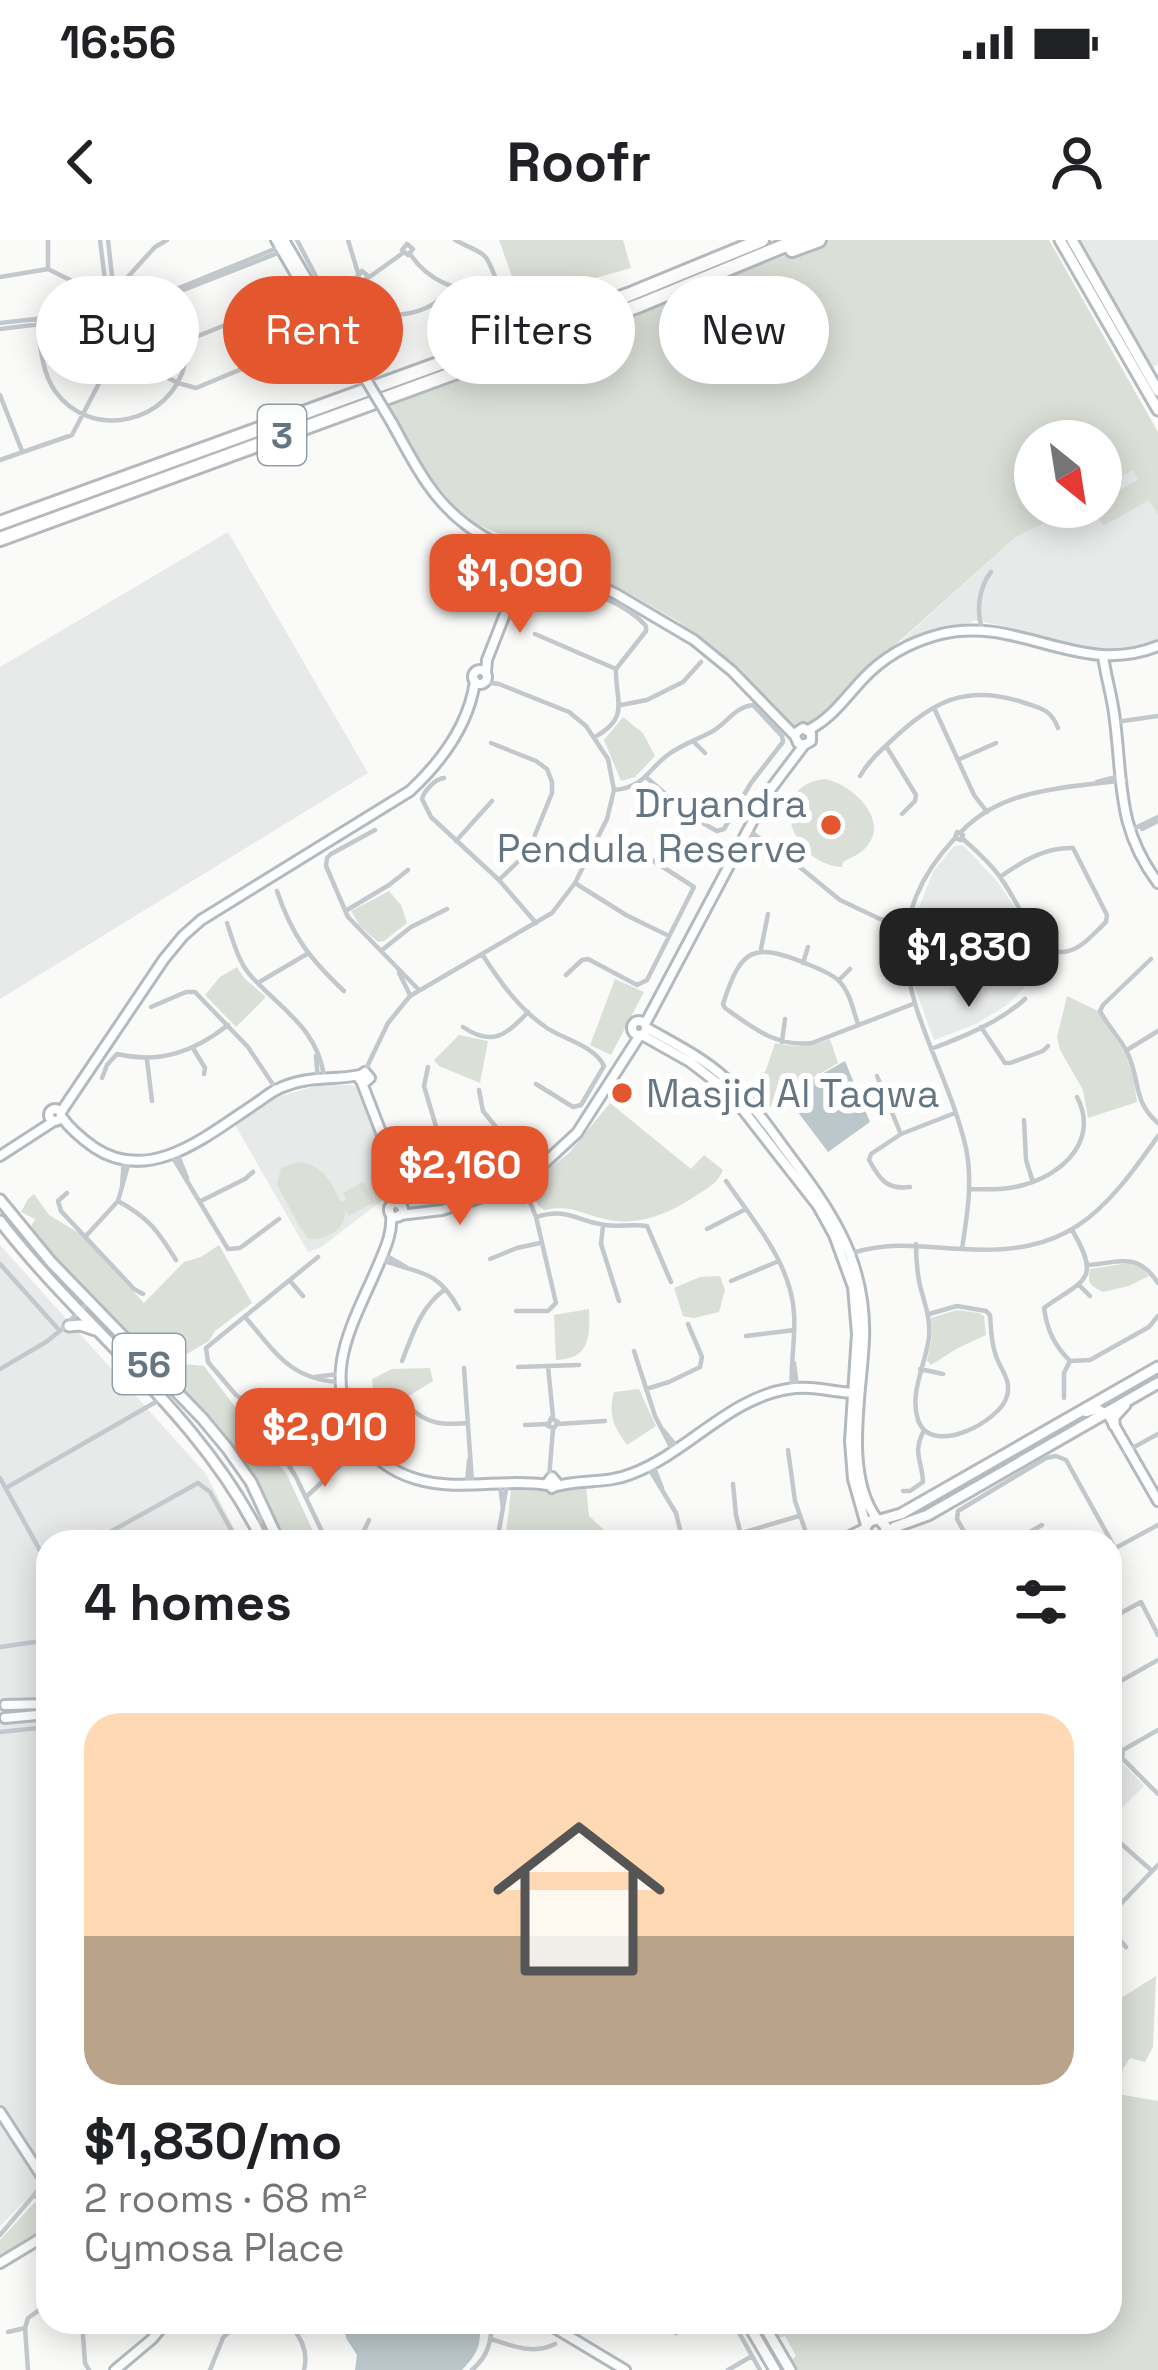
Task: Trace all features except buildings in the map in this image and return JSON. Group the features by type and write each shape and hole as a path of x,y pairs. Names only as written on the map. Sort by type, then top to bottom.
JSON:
{"highway":[{"name":"3","path":"0,519 590,309 759,240"},
{"name":"3","path":"716,276 798,240"},
{"path":"717,276 819,240"},
{"name":"3","path":"0,542 659,297"}],"main road":[{"path":"1060,240 1158,391"},
{"path":"1072,240 1158,410"},
{"name":"56","path":"0,1200 38,1247 202,1418 251,1482 273,1530"},
{"name":"56","path":"0,1221 214,1458 257,1530"},
{"path":"64,1328 100,1331"},
{"path":"859,1530 901,1514 1158,1367"},
{"path":"891,1530 928,1515 1158,1383"},
{"path":"1114,1428 1114,1417 1133,1397"},
{"path":"1099,1416 1114,1428"},
{"path":"872,1523 886,1530"},
{"path":"870,1530 872,1523"},
{"path":"754,2334 775,2370"},
{"path":"769,2334 790,2370"}],"street":[{"path":"48,240 48,268"},
{"path":"104,240 109,276"},
{"path":"297,240 316,276"},
{"path":"347,240 362,275 424,240"},
{"path":"455,240 488,257 495,276"},
{"path":"129,276 163,241"},
{"path":"199,281 283,245 301,276"},
{"path":"406,248 433,276"},
{"path":"0,277 48,268 63,276"},
{"path":"182,384 196,388 311,340 318,332 291,298 199,336"},
{"path":"0,326 36,322"},
{"path":"52,384 83,415 115,423 149,412 177,384"},
{"path":"0,460 72,435 99,384"},
{"path":"369,384 433,492 464,523 527,559 655,615 694,640 803,737"},
{"path":"0,395 22,452"},
{"path":"1,1154 56,1118 182,936 410,791 445,752 482,677 527,559"},
{"path":"979,628 982,587 991,572"},
{"path":"538,578 594,595 646,626 616,668 621,704 616,722 596,737"},
{"path":"803,737 871,670 892,654 936,635 979,628 1106,659"},
{"path":"535,634 616,668"},
{"path":"396,1210 454,1207 519,1183 577,1133 641,1029 700,912 803,737 886,663 916,646 958,635 1013,638 1071,656 1106,659 1158,648"},
{"path":"1106,659 1132,832 1158,883"},
{"path":"621,704 647,700 683,682 701,662"},
{"path":"482,677 569,712 596,737 608,760 614,790 608,819 575,883 552,913 410,995 388,1022 364,1076 389,1153 396,1210 382,1257 349,1332 339,1378 345,1411 364,1445 391,1468 419,1480 469,1484 611,1480 650,1466 759,1398 795,1388 857,1391"},
{"path":"860,776 913,720 958,695 997,694 1044,709 1058,728"},
{"path":"614,790 627,789 646,777 668,754 715,730 747,704 782,736 783,742 724,829 717,831 692,817 646,777"},
{"path":"933,708 986,812"},
{"path":"1115,720 1155,716"},
{"path":"693,741 705,753"},
{"path":"491,743 536,761 547,769 552,782 528,852 500,880"},
{"path":"960,759 996,743"},
{"path":"886,746 916,795 902,814"},
{"path":"444,778 423,793 431,817 500,880 536,923"},
{"path":"962,1250 970,1189 967,1152 913,1004 907,967 910,912 929,871 986,812 1035,791 1122,778"},
{"path":"456,841 492,801"},
{"path":"1132,832 1158,819"},
{"path":"375,830 327,858 326,866 345,911 418,989"},
{"path":"746,832 798,863 840,900 880,919 908,925"},
{"path":"960,836 1000,877 1041,943 1052,951 1065,952 1084,942 1108,918 1073,848 1034,855 1000,877"},
{"path":"566,975 589,959 643,984 694,886 652,860"},
{"path":"345,911 408,871"},
{"path":"575,883 669,936"},
{"path":"277,891 307,954 344,991"},
{"path":"382,950 411,927 447,909"},
{"path":"761,950 768,914"},
{"path":"1029,922 1042,914"},
{"path":"227,923 241,961 307,1030 321,1079"},
{"path":"803,963 808,947"},
{"path":"858,1024 838,980 773,951 748,956 724,1004 764,1036 797,1045 812,1042 913,1004"},
{"path":"259,983 307,954"},
{"path":"482,954 527,1012 599,1056 604,1066 578,1106 572,1107 536,1084"},
{"path":"1151,959 1100,1011 1126,1050 1141,1106 1158,1123"},
{"path":"397,968 410,995"},
{"path":"838,980 850,969"},
{"path":"152,1006 192,991 248,1047 273,1093"},
{"path":"931,1049 981,1027 1025,999"},
{"path":"463,1027 500,1037 527,1012"},
{"path":"782,1042 785,1019"},
{"path":"101,1078 117,1054 147,1060 193,1048 228,1025"},
{"path":"981,1027 1005,1063 1048,1046"},
{"path":"641,1029 722,1075 825,1202 860,1285 865,1333 850,1442 854,1487 872,1523"},
{"path":"1126,1050 1158,1031"},
{"path":"193,1048 205,1068 203,1074"},
{"path":"147,1060 152,1101"},
{"path":"428,1067 424,1086 454,1207"},
{"path":"56,1118 99,1151 127,1160 155,1160 175,1154 273,1093 321,1079 364,1076"},
{"path":"878,1076 901,1134"},
{"path":"478,1090 483,1111 504,1138 521,1140"},
{"path":"970,1189 1014,1188 1062,1165 1082,1142 1085,1123 1077,1097"},
{"path":"910,1187 884,1184 869,1160 871,1154 901,1134 955,1113"},
{"path":"1024,1120 1026,1160 1033,1181"},
{"path":"848,1257 890,1245 1026,1248 1072,1230 1105,1206 1158,1136"},
{"path":"447,1177 483,1157 504,1138"},
{"path":"175,1154 188,1184 232,1250 279,1219"},
{"path":"85,1238 118,1201 127,1160"},
{"path":"201,1201 253,1172"},
{"path":"725,1180 779,1261 790,1288 795,1388"},
{"path":"516,1311 548,1311 556,1303 536,1216 519,1183"},
{"path":"67,1193 58,1206 143,1294"},
{"path":"118,1201 155,1226 176,1260"},
{"path":"707,1229 746,1209"},
{"path":"536,1216 566,1212 603,1225 646,1226 671,1282"},
{"path":"603,1225 601,1244 619,1300"},
{"path":"1072,1230 1088,1264 1079,1285 1044,1308 1050,1337 1059,1350 1070,1361 1090,1360 1148,1327 1158,1316"},
{"path":"490,1259 540,1243"},
{"path":"916,1244 929,1339 916,1396 918,1419 924,1430 950,1438 1000,1412 1009,1388 996,1358 986,1310 957,1306 928,1314"},
{"path":"242,1399 205,1355 206,1348 318,1257"},
{"path":"382,1257 428,1272 459,1309"},
{"path":"731,1281 779,1261"},
{"path":"1088,1264 1138,1262 1158,1283"},
{"path":"0,1264 64,1328"},
{"path":"290,1281 302,1296"},
{"path":"1079,1285 1090,1296"},
{"path":"402,1361 422,1312 444,1290"},
{"path":"0,1369 46,1342 91,1303"},
{"path":"246,1318 294,1372 339,1378"},
{"path":"646,1389 700,1367 703,1357 688,1324"},
{"path":"746,1336 794,1330"},
{"path":"634,1351 662,1429 676,1450"},
{"path":"1064,1398 1064,1373 1070,1361"},
{"path":"518,1367 579,1365"},
{"path":"548,1366 552,1481"},
{"path":"464,1368 469,1484"},
{"path":"920,1370 943,1374"},
{"path":"6,1488 161,1399 170,1387"},
{"path":"857,1391 859,1462 872,1523"},
{"path":"1099,1416 1113,1393"},
{"path":"410,1407 428,1422 468,1423"},
{"path":"1068,1419 1096,1408 1099,1416"},
{"path":"525,1425 605,1421"},
{"path":"1114,1428 1158,1501"},
{"path":"291,1430 276,1445 321,1530"},
{"path":"904,1491 923,1482 917,1455 924,1430"},
{"path":"1128,1451 1158,1434"},
{"path":"306,1497 364,1445"},
{"path":"788,1450 792,1489 805,1530"},
{"path":"1128,1451 1158,1510"},
{"path":"963,1530 958,1511 1057,1456 1066,1460 1103,1530"},
{"path":"854,1487 859,1462"},
{"path":"650,1466 680,1530"},
{"path":"0,1478 36,1543"},
{"path":"246,1530 262,1519 251,1482"},
{"path":"114,1530 198,1483 210,1492 231,1530"},
{"path":"499,1530 504,1484"},
{"path":"733,1484 740,1530"},
{"path":"756,1530 799,1516"},
{"path":"364,1530 369,1520"},
{"path":"247,1530 254,1523"},
{"path":"1033,1530 1042,1525"},
{"path":"1122,1545 1158,1525"},
{"path":"1122,1612 1141,1602 1158,1635"},
{"path":"0,1647 36,1642"},
{"path":"1122,1680 1158,1660"},
{"path":"2,1701 36,1703"},
{"path":"2,1701 8,1712 3,1720"},
{"path":"3,1720 36,1716"},
{"path":"0,1732 36,1728"},
{"path":"1158,1730 1123,1750 1122,1758 1158,1794"},
{"path":"1122,1843 1155,1868 1122,1902"},
{"path":"1122,1942 1126,1947"},
{"path":"0,2112 36,2166"},
{"path":"0,2235 36,2195"},
{"path":"0,2263 36,2241"},
{"path":"28,2370 25,2328 36,2312"},
{"path":"8,2332 25,2328"},
{"path":"83,2334 89,2370"},
{"path":"118,2370 154,2334"},
{"path":"211,2370 227,2334"},
{"path":"297,2334 305,2348 304,2370"},
{"path":"472,2370 485,2356 491,2334"},
{"path":"568,2334 628,2370"},
{"path":"740,2334 760,2370"},
{"path":"491,2339 537,2349 555,2344"},
{"path":"728,2370 752,2356"}],"shaded area":[{"path":"499,240 623,240 631,268 602,276 512,276"},
{"path":"827,240 1049,240 1158,432 1158,515 1149,500 1122,515 1122,489 1138,480 1133,470 1122,476 1122,420 1014,420 1014,528 1034,528 1017,536 884,655 817,724 793,727 715,650 679,622 623,590 466,519 430,477 386,404 440,384 635,384 635,311 659,302 659,384 829,384 829,276 730,276"},
{"path":"1077,240 1158,240 1158,364 1151,368"},
{"path":"1158,455 1158,640 1113,651 1073,648 974,620 901,641 1017,536 1034,528 1122,528 1122,475"},
{"path":"228,532 368,773 0,999 0,667"},
{"path":"623,717 643,733 655,756 635,777 621,781 604,740"},
{"name":"Dryandra Pendula Reserve","path":"825,779 859,798 872,819 870,841 842,867 810,853 792,825 794,795"},
{"path":"963,845 997,881 1042,948 1023,989 1007,1005 976,1024 934,1040 916,991 911,946 916,915 933,872 954,846"},
{"path":"389,891 407,923 378,942 351,911"},
{"path":"237,967 266,997 236,1027 205,995 220,977"},
{"path":"615,979 644,992 611,1055 590,1045"},
{"path":"1067,996 1098,1011 1125,1053 1137,1102 1088,1118 1083,1090 1057,1037"},
{"path":"459,1035 488,1041 480,1083 434,1060"},
{"path":"830,1039 838,1063 765,1111 748,1090 766,1070 775,1043 803,1046"},
{"path":"845,1061 870,1122 828,1152 785,1095"},
{"path":"318,1085 351,1085 362,1091 384,1154 388,1196 320,1248 308,1252 235,1125 278,1097"},
{"path":"610,1103 691,1169 704,1155 723,1170 719,1178 676,1207 644,1219 621,1221 570,1209 544,1210 530,1186 532,1181 569,1153"},
{"path":"298,1162 320,1170 341,1202 346,1199 343,1193 363,1182 375,1202 349,1216 345,1210 343,1223 334,1232 309,1239 277,1184 281,1168"},
{"path":"34,1194 49,1215 79,1233 144,1303 184,1262 219,1245 252,1303 209,1341 163,1368 152,1363 68,1273 31,1226 35,1219 21,1212"},
{"path":"0,1245 206,1474 235,1530 36,1530 36,2190 0,2226"},
{"path":"1129,1263 1149,1276 1103,1292 1091,1284 1090,1269"},
{"path":"720,1276 725,1290 719,1312 683,1316 674,1288 700,1277"},
{"path":"589,1309 586,1345 576,1356 556,1360 554,1315"},
{"path":"957,1310 984,1316 986,1335 931,1365 927,1361 931,1318"},
{"path":"184,1364 204,1366 287,1475 312,1530 281,1530 246,1470 172,1382"},
{"path":"430,1368 433,1381 396,1404 378,1407 372,1379 392,1369"},
{"path":"639,1389 656,1426 627,1445 613,1420 612,1400 614,1392"},
{"path":"586,1487 589,1516 604,1530 506,1530 511,1490"},
{"path":"1122,1763 1144,1786 1122,1808"},
{"path":"1156,1976 1153,2047 1145,2062 1130,2058 1122,2074 1122,1997"},
{"path":"1122,2095 1158,2101 1158,2370 797,2370 791,2360 796,2356 785,2336 777,2334 1122,2334"},
{"path":"36,2202 36,2235 0,2257 0,2240"},
{"path":"346,2334 480,2334 475,2354 462,2370 355,2370 357,2355"}],"place":[{"name":"Dryandra Pendula Reserve","path":"831,825"},
{"name":"Masjid Al Taqwa","path":"622,1093"}]}
